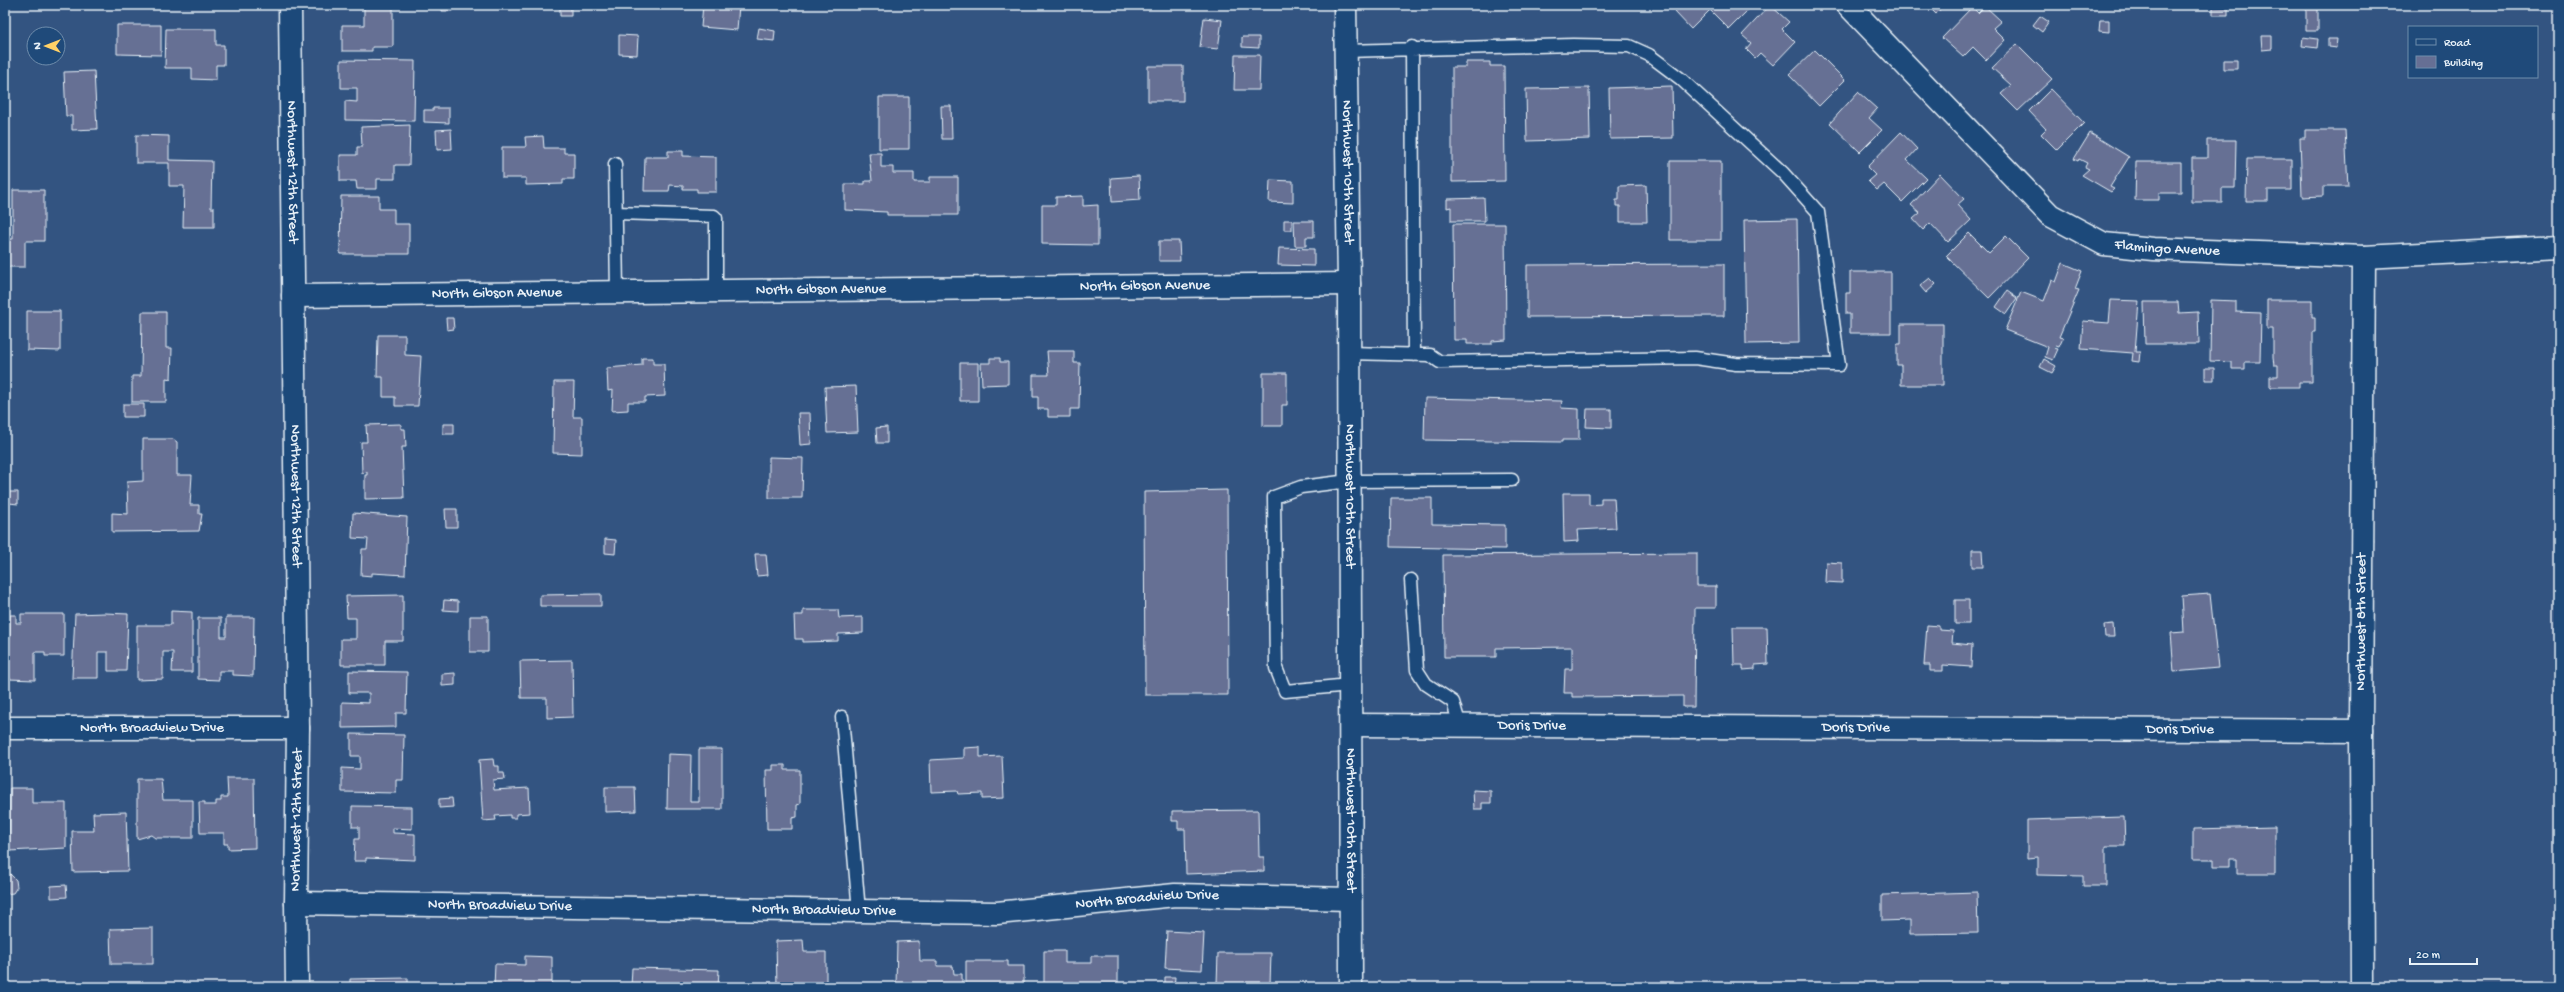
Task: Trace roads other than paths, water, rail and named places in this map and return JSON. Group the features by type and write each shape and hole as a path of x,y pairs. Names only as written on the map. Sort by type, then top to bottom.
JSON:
{"street":[{"name":"Northwest 12th Street","path":"290,5 298,728 296,903 298,987"},
{"name":"Northwest 10th Street","path":"1345,5 1349,284 1351,987"},
{"name":"Flamingo Avenue","path":"1848,5 2050,215 2104,244 2154,249 2364,257 2559,247"},
{"name":"Northwest 8th Street","path":"2362,987 2361,731 2364,257"},
{"name":"North Gibson Avenue","path":"293,296 1349,284"},
{"name":"Doris Drive","path":"1351,725 2361,731"},
{"name":"North Broadview Drive","path":"5,728 298,728"},
{"name":"North Broadview Drive","path":"296,903 997,914 1176,895 1350,899"}],"lane":[{"path":"1345,51 1412,47 1629,46 1649,55 1681,79 1783,173 1818,212 1839,366 1736,364 1696,358 1440,362 1430,356 1348,353"},
{"path":"1412,47 1414,355"},
{"path":"615,164 616,292"},
{"path":"616,213 714,216 716,218 716,291"},
{"path":"1350,685 1285,691 1276,668 1274,497 1301,487 1349,481 1512,480"},
{"path":"1411,580 1418,670 1426,684 1453,702 1460,726"},
{"path":"842,717 859,911"}]}
